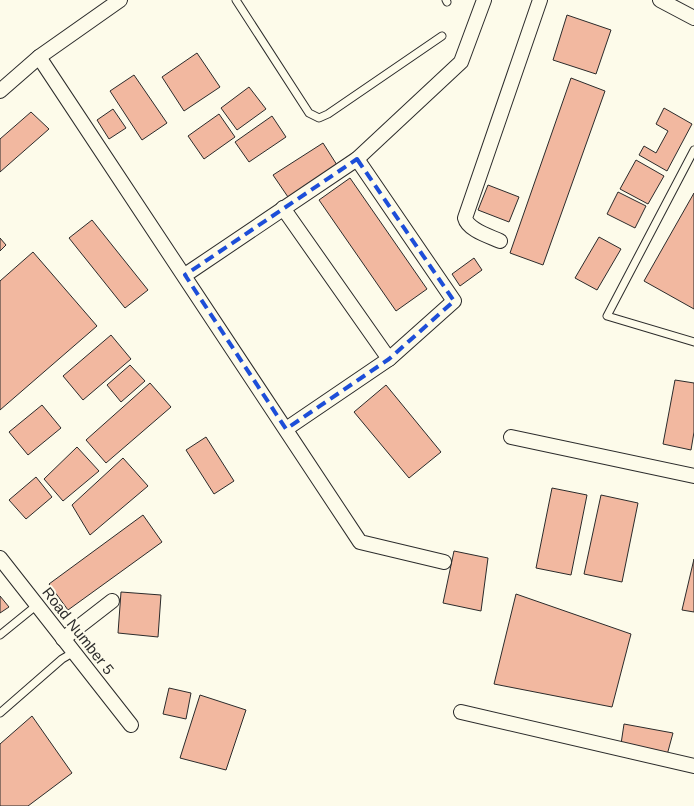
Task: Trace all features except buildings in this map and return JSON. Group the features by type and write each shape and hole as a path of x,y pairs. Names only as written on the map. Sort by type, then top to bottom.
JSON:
{"street":[{"path":"0,91 39,57 120,0"},
{"path":"185,275 357,159 461,62 484,0"},
{"path":"500,240 470,227 466,223 465,218 540,0"},
{"path":"660,0 694,18"},
{"path":"39,57 360,542 444,562"},
{"path":"286,430 389,360 454,301 357,159"},
{"path":"283,208 389,360"},
{"path":"511,437 694,476"},
{"name":"Road Number 5","path":"0,558 131,725"},
{"path":"63,639 112,601"},
{"path":"461,712 694,766"}],"lane":[{"path":"236,0 309,113 319,118 328,114 442,36"},
{"path":"694,150 607,316 694,342"},
{"path":"0,634 37,605"},
{"path":"0,713 62,659 74,652"}],"highlighted area":[{"path":"357,159 454,301 389,359 286,429 185,275"}]}
